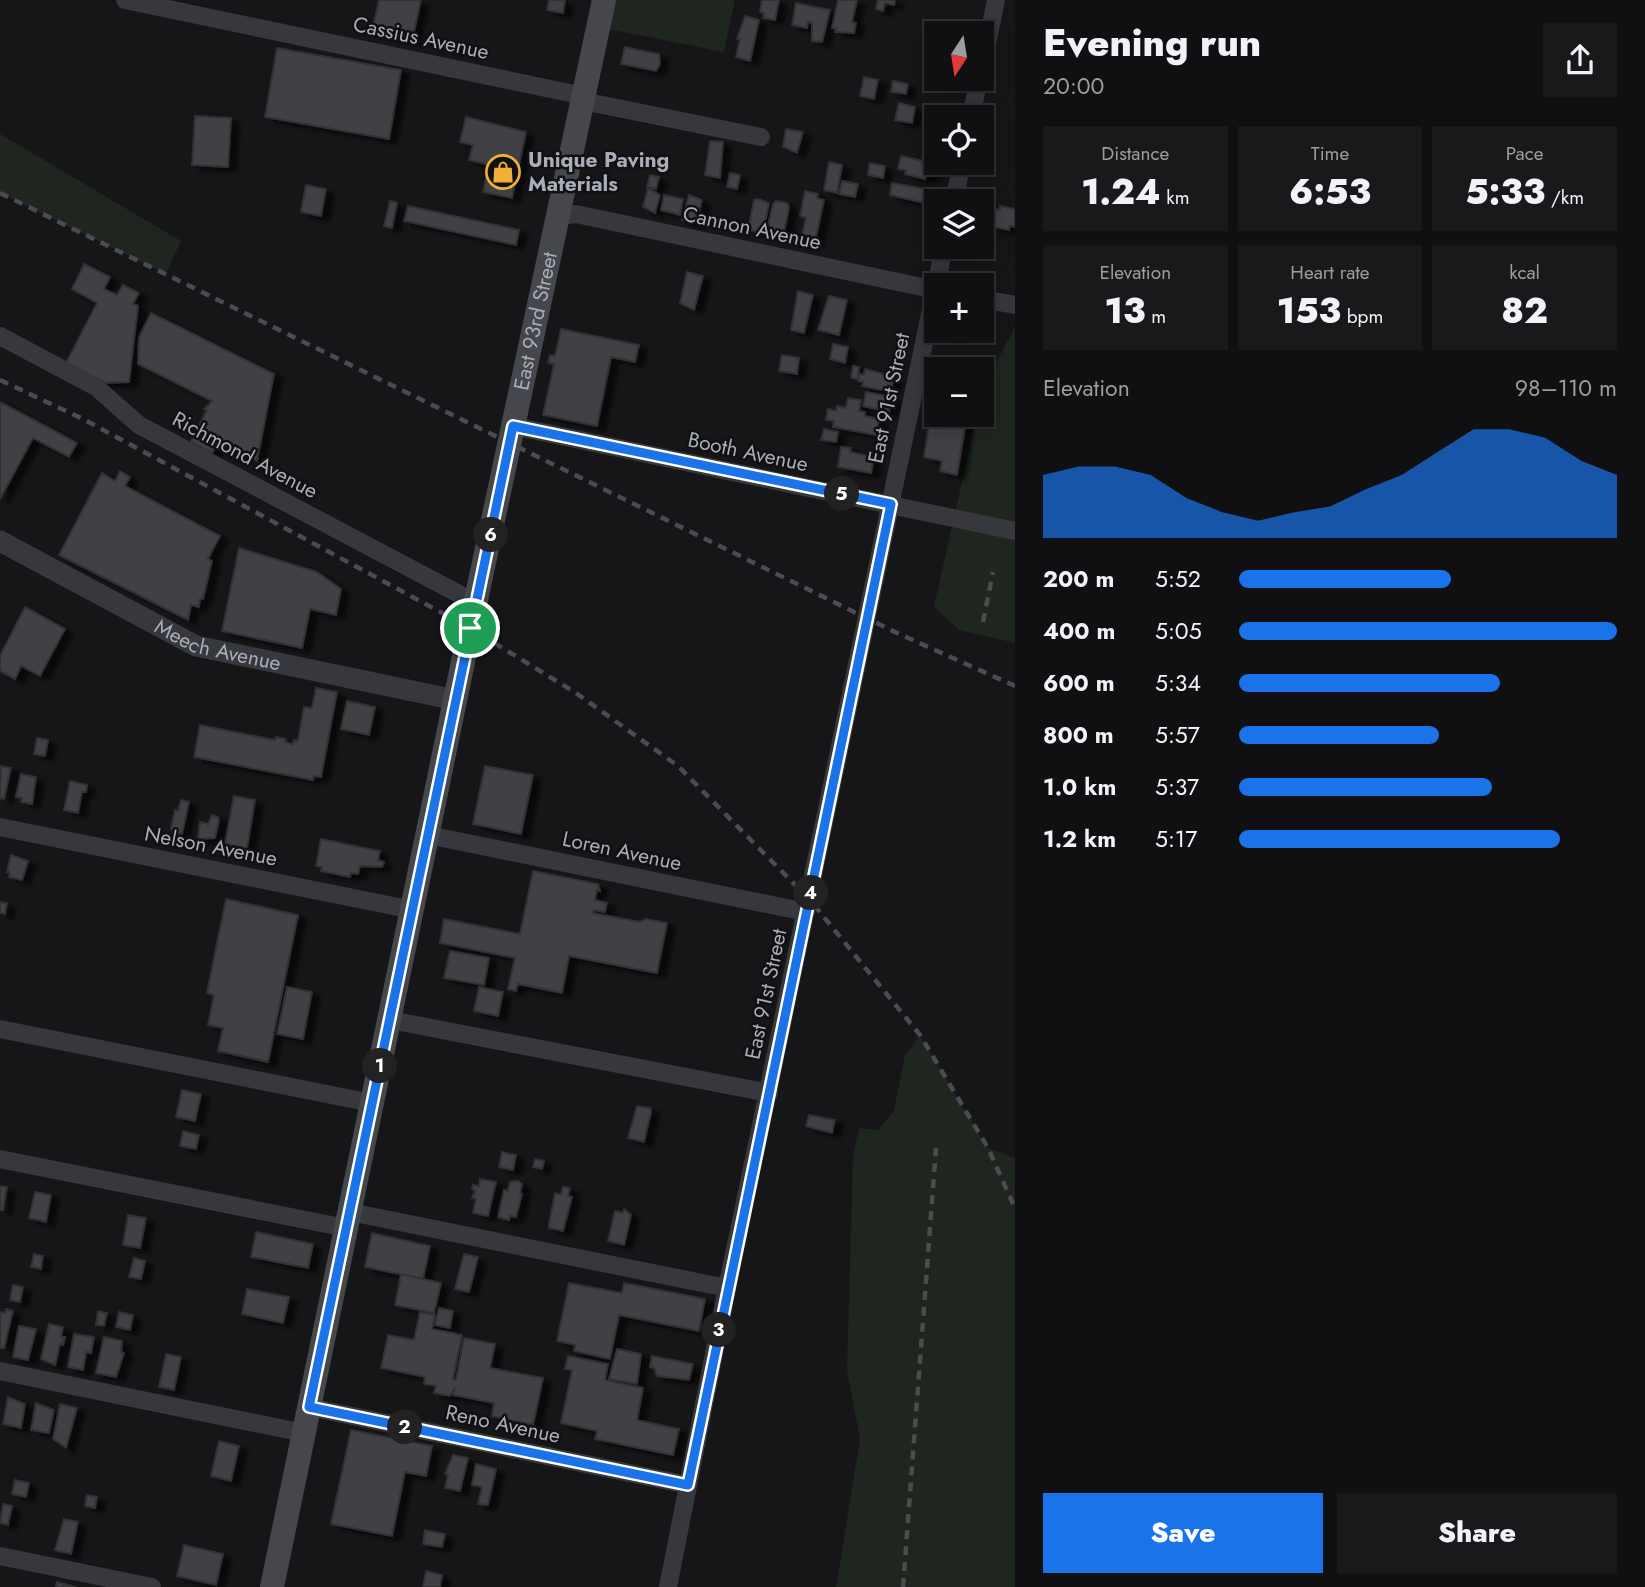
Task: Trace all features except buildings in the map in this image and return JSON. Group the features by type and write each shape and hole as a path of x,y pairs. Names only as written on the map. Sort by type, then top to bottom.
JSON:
{"main road":[{"name":"East 93rd Street","path":"272,1587 604,0"}],"street":[{"name":"Cassius Avenue","path":"125,0 761,137"},
{"path":"992,21 996,0"},
{"name":"Cannon Avenue","path":"558,216 576,214 924,287"},
{"path":"994,301 1015,305"},
{"name":"Richmond Avenue","path":"0,337 96,387 139,425 476,603"},
{"name":"East 91st Street","path":"668,1587 727,1288 925,343"},
{"name":"Booth Avenue","path":"513,426 1015,531"},
{"name":"Meech Avenue","path":"0,541 196,646 456,700"},
{"name":"Nelson Avenue","path":"0,827 413,910"},
{"name":"Loren Avenue","path":"428,835 806,912"},
{"path":"390,1020 769,1093"},
{"path":"0,1029 373,1103"},
{"path":"0,1159 727,1288"},
{"path":"0,1371 304,1433"},
{"name":"Reno Avenue","path":"309,1407 688,1485"},
{"path":"0,1556 152,1587"}],"shaded area":[{"path":"604,0 735,0 724,52 598,27"},
{"path":"0,134 181,241 166,274 0,193"},
{"path":"1015,327 1015,643 959,630 934,607 974,427 994,427 994,366"},
{"path":"920,1035 988,1148 1015,1158 1015,1587 836,1587 860,1439 847,1370 853,1157 859,1128 878,1130 894,1111 905,1055"}],"railway":[{"path":"0,193 895,632 1015,686"},
{"path":"0,380 83,419 470,628 576,693 678,766 810,900 920,1035 988,1148 1015,1208"},
{"path":"983,622 993,572"},
{"path":"903,1587 936,1148"}],"place":[{"name":"Unique Paving Materials","path":"503,172"}],"route":[{"path":"513,426 891,504 688,1485 309,1407 470,628 513,426"}]}
